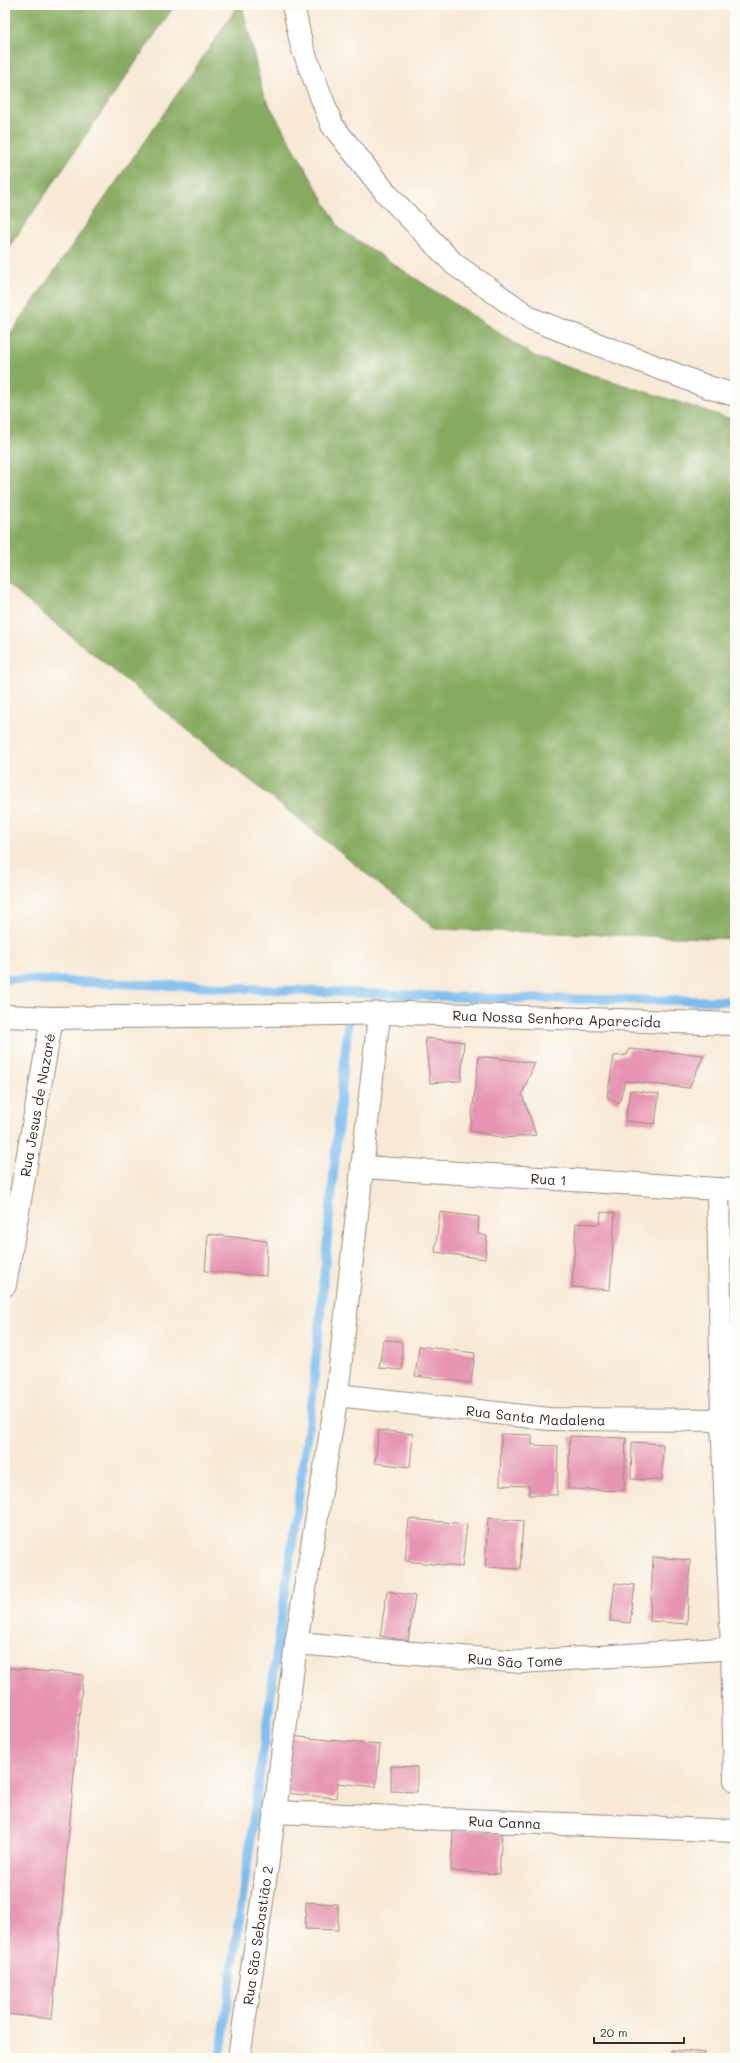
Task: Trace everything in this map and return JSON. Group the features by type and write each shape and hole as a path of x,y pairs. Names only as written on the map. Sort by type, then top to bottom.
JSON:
{"street":[{"path":"293,5 302,47 332,125 386,193 454,264 532,319 708,387 735,395"},
{"name":"Rua Nossa Senhora Aparecida","path":"5,1016 52,1018 379,1015 407,1013 735,1024"},
{"name":"Rua São Sebastião 2","path":"239,2058 275,1812 296,1643 337,1395 379,1015"},
{"name":"Rua Jesus de Nazaré","path":"5,1285 52,1018"},
{"name":"Rua 1","path":"362,1167 726,1190"},
{"path":"726,1190 728,1420 734,1648 735,1780"},
{"name":"Rua Santa Madalena","path":"337,1395 549,1419 728,1420"},
{"name":"Rua São Tome","path":"296,1643 521,1662 734,1648"},
{"name":"Rua Canna","path":"275,1812 735,1831"}],"green space":[{"path":"5,5 170,5 173,8 5,253"},
{"path":"239,5 242,5 263,94 340,229 536,357 735,420 735,939 435,929 5,583 5,342"}],"building":[{"path":"425,1038 464,1042 461,1081 430,1083"},
{"path":"629,1049 704,1055 689,1088 625,1081 619,1104 607,1097 614,1056 627,1055"},
{"path":"479,1056 535,1063 522,1094 536,1135 504,1138 470,1131"},
{"path":"630,1090 659,1094 655,1124 625,1121"},
{"path":"440,1212 479,1217 478,1234 487,1236 485,1259 435,1252"},
{"path":"601,1212 615,1213 610,1290 572,1287 576,1223 600,1224"},
{"path":"208,1234 267,1241 266,1276 205,1271"},
{"path":"731,1314 735,1314 735,1345 729,1345"},
{"path":"383,1340 402,1341 402,1370 379,1368"},
{"path":"419,1346 475,1353 471,1383 415,1376"},
{"path":"379,1430 413,1434 410,1467 375,1463"},
{"path":"501,1434 532,1435 532,1445 558,1446 557,1495 529,1495 529,1486 500,1485"},
{"path":"570,1436 626,1438 624,1491 568,1489"},
{"path":"632,1442 663,1444 662,1480 631,1479"},
{"path":"488,1518 523,1521 520,1569 485,1567"},
{"path":"409,1519 467,1524 462,1567 405,1561"},
{"path":"653,1557 690,1560 687,1624 650,1621"},
{"path":"615,1583 635,1585 630,1623 610,1621"},
{"path":"387,1591 415,1596 408,1641 380,1636"},
{"path":"9,1668 83,1675 52,2019 5,2014 5,1713"},
{"path":"289,1736 380,1745 376,1787 338,1783 336,1798 285,1793"},
{"path":"391,1766 417,1767 417,1792 391,1791"},
{"path":"453,1830 502,1832 499,1874 451,1871"},
{"path":"306,1902 338,1904 338,1930 305,1929"},
{"path":"671,2050 705,2053 704,2058 671,2058"}],"waterway":[{"path":"5,977 7,979 483,998 735,1001"},
{"path":"220,2058 312,1400 348,1023"}]}
